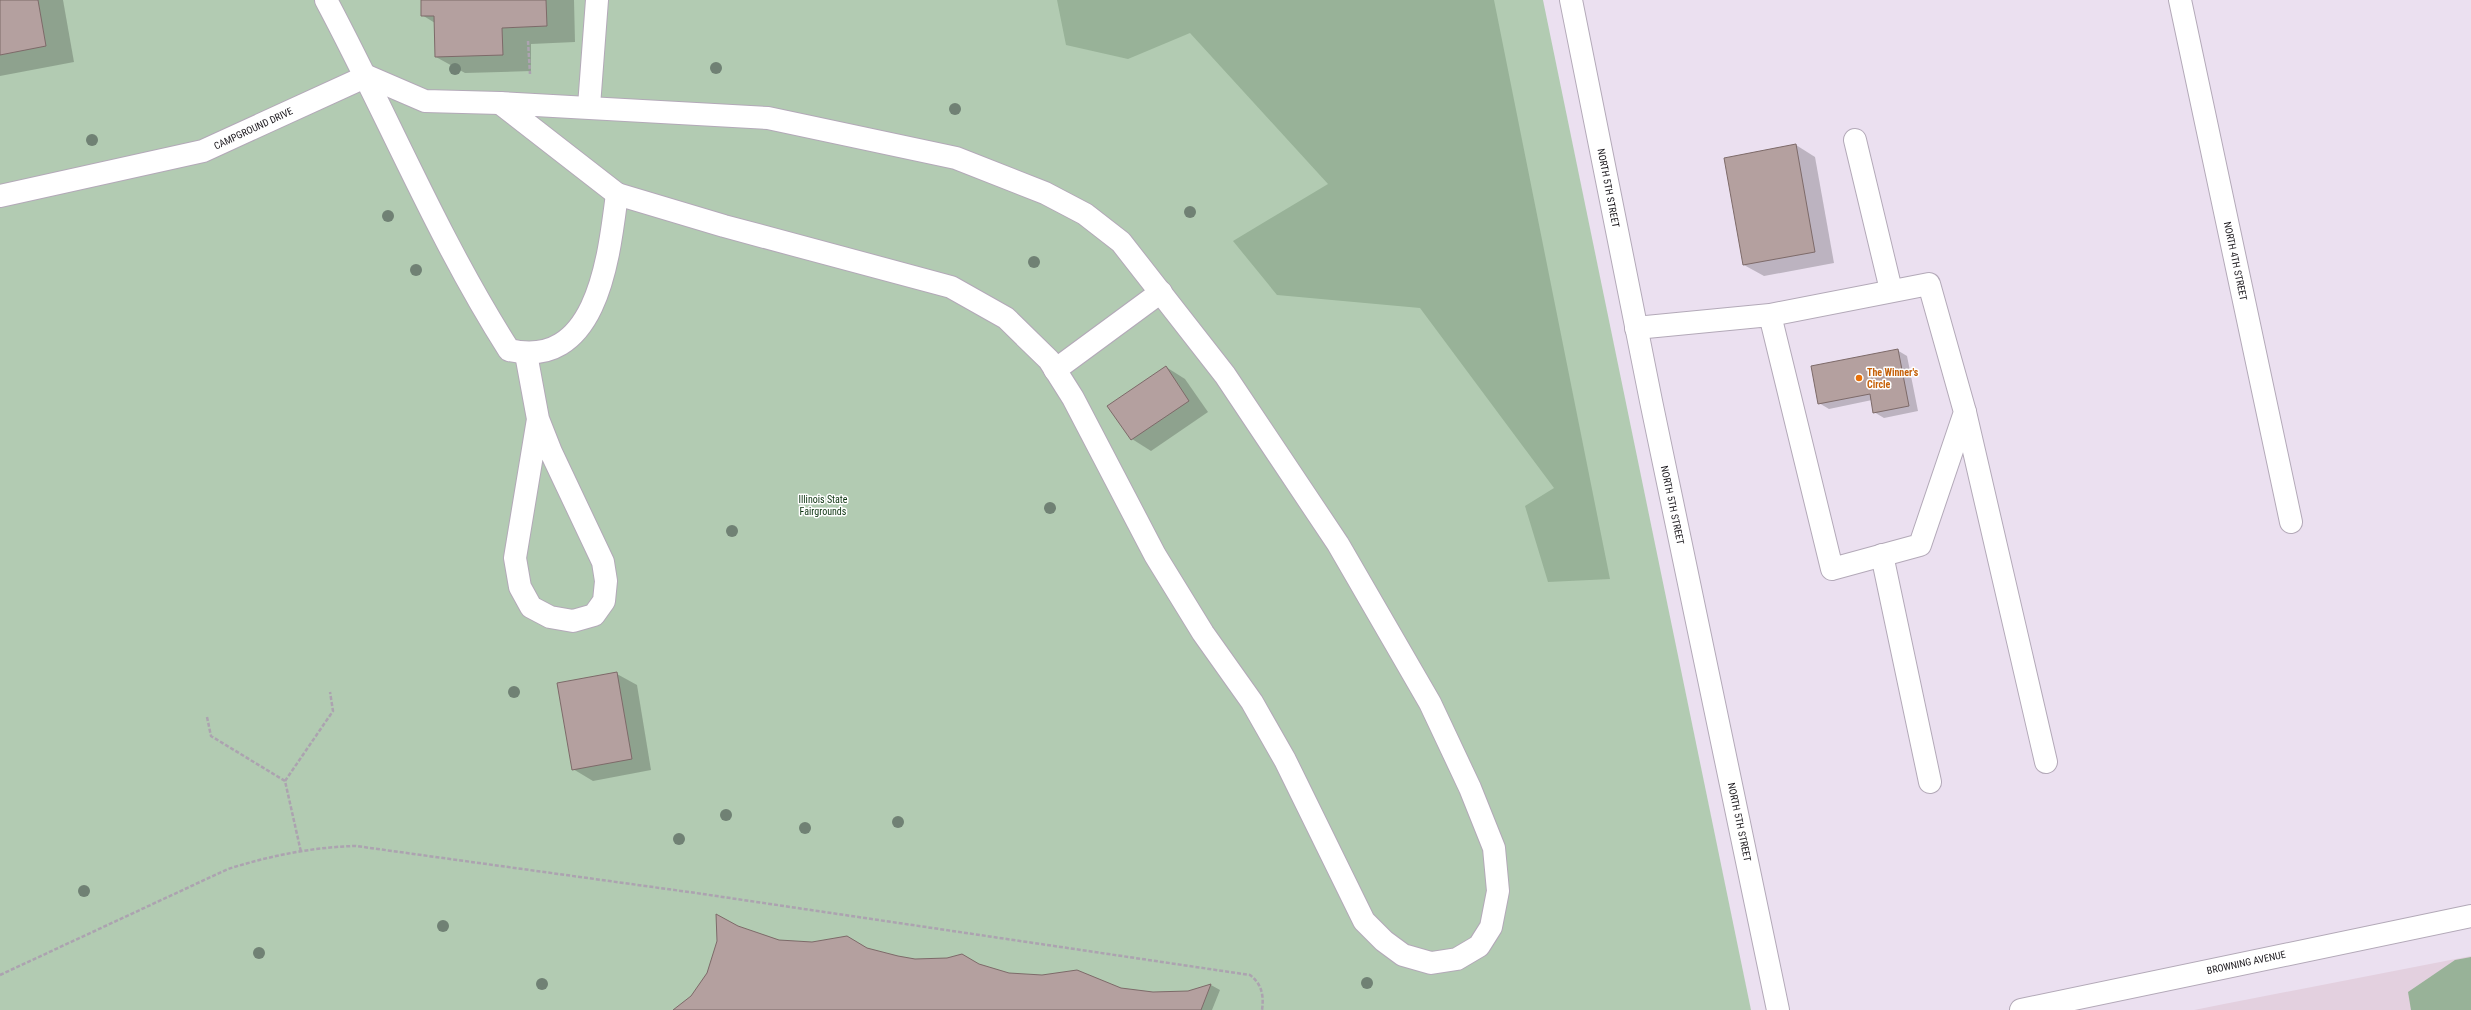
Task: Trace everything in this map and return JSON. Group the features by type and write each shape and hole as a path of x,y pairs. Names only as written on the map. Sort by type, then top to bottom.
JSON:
{"street":[{"path":"326,0 367,76 435,223 509,350 526,354 562,346 587,319 600,285 611,235 617,194"},
{"path":"588,106 597,0"},
{"name":"NORTH 5TH STREET","path":"1571,0 1636,328 1778,1010"},
{"name":"NORTH 4TH STREET","path":"2180,0 2291,522"},
{"path":"367,76 425,101 500,103 588,106 768,118 956,158 1045,193 1085,214 1121,242 1225,375 1281,456 1338,544 1430,704 1470,788 1494,848 1498,891 1491,927 1479,946 1457,959 1431,963 1403,955 1384,941 1364,921 1285,760 1252,702 1204,633 1155,555 1073,398 1049,360 1006,318 951,287 724,226 617,194 500,103"},
{"name":"CAMPGROUND DRIVE","path":"0,196 203,151 367,76"},
{"path":"1855,140 1891,290"},
{"path":"1636,328 1770,315 1891,290 1928,284 1965,412 2046,762"},
{"path":"1055,370 1161,292"},
{"path":"1770,315 1832,570 1920,545 1965,412"},
{"path":"526,354 538,419 603,562 606,581 604,601 594,615 573,621 550,617 531,606 520,587 515,558 538,419"},
{"path":"1882,555 1930,782"},
{"name":"BROWNING AVENUE","path":"2020,1010 2471,916"}],"path":[{"path":"285,781 333,712 330,692"},
{"path":"207,717 211,736 285,781 301,852"},
{"path":"0,975 228,869 260,860 330,846 387,850 1250,975 1257,980 1262,990 1262,1010"}],"shaded area":[{"path":"2471,956 2471,1010 2194,1010 2224,1004"}],"green space":[{"name":"Illinois State Fairgrounds","path":"0,0 1543,0 1751,1010 0,1010"},
{"path":"1057,0 1494,0 1610,579 1548,582 1525,506 1554,488 1420,308 1277,295 1233,241 1328,184 1190,33 1128,59 1066,45"},
{"path":"2471,957 2471,1010 2411,1010 2408,992 2455,960"}],"building":[{"path":"0,0 38,0 46,46 0,55"},
{"path":"421,0 546,0 547,26 502,28 503,55 435,57 434,16 421,16"},
{"path":"1796,144 1815,252 1743,265 1724,158"},
{"path":"1898,349 1909,406 1873,413 1870,394 1818,404 1811,366"},
{"path":"1166,366 1189,401 1131,440 1107,406"},
{"path":"617,672 632,759 572,770 557,683"},
{"path":"716,914 738,926 779,940 812,942 847,936 867,948 898,956 915,959 947,958 962,954 979,964 1009,973 1042,975 1077,970 1121,988 1153,992 1188,991 1211,984 1201,1010 673,1010 691,996 707,973 717,941"}],"place":[{"name":"The Winner's Circle","path":"1859,378"}]}
